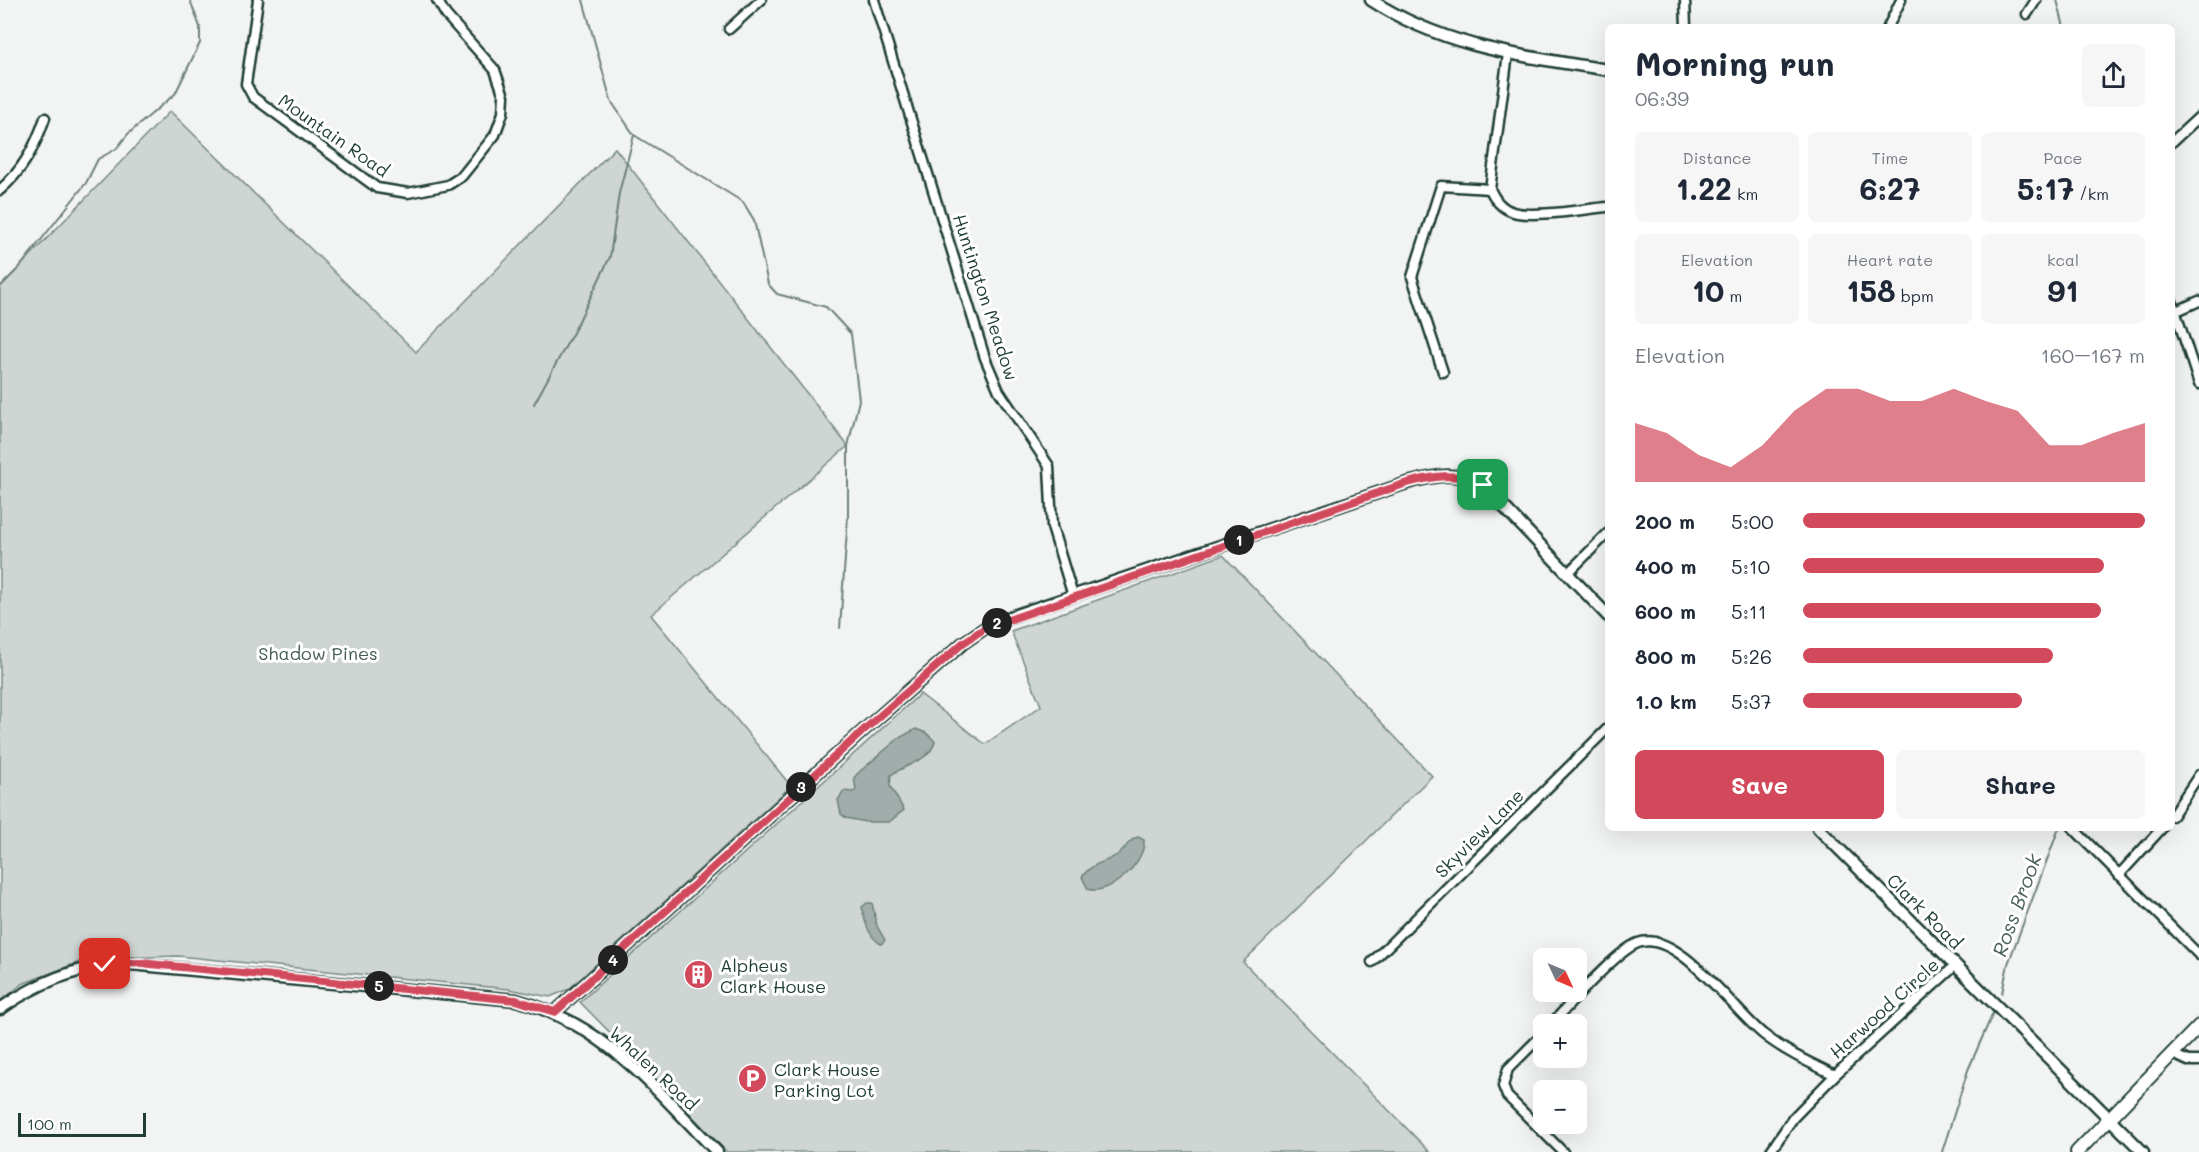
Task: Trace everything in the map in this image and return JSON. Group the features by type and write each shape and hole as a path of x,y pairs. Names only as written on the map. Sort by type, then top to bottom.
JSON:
{"main road":[{"path":"2077,1152 2199,1026"}],"street":[{"name":"Mountain Road","path":"258,0 246,84 253,97 377,188 408,194 442,187 462,176 495,135 503,113 504,96 495,70 446,15 437,0"},
{"path":"729,29 760,0"},
{"name":"Huntington Meadow","path":"874,0 991,373 999,391 1049,466 1053,533 1073,596"},
{"path":"1371,0 1413,25 1440,36 1508,54 1605,70"},
{"path":"1685,0 1686,24"},
{"path":"1889,24 1901,0"},
{"path":"2027,14 2036,0"},
{"path":"1508,54 1490,189 1500,204 1513,212 1605,207"},
{"path":"2175,139 2199,117"},
{"path":"0,190 21,168 33,150 45,118"},
{"path":"1443,372 1418,302 1413,271 1441,186 1490,189"},
{"path":"2175,312 2199,301"},
{"path":"2175,315 2199,384"},
{"path":"555,1012 865,729 963,643 998,622 1404,484 1450,475 1462,476 1483,485 1605,613"},
{"path":"1567,574 1605,536"},
{"name":"Skyview Lane","path":"1372,962 1605,731"},
{"path":"2175,811 2199,775"},
{"name":"Clark Road","path":"1821,831 2144,1152"},
{"path":"2076,831 2199,955"},
{"path":"2119,875 2159,831"},
{"name":"Harwood Circle","path":"1561,1014 1625,950 1641,942 1659,941 1682,954 1764,1035 1798,1057 1834,1075"},
{"name":"Whalen Road","path":"0,1009 47,981 85,968 120,963 516,1000 555,1012 606,1042 717,1152"},
{"name":"Harwood Circle","path":"1770,1152 1793,1118 1834,1075 1956,965"},
{"path":"1533,1044 1508,1068 1503,1086 1508,1096 1563,1152"},
{"path":"2174,1054 2188,1061 2199,1061"}],"green space":[{"name":"Shadow Pines","path":"170,111 416,352 615,148 848,446 651,615 791,786 569,989 550,997 509,989 178,956 87,959 22,984 0,1002 0,287"},
{"path":"1223,555 1432,776 1243,962 1430,1152 727,1152 580,1002 920,694 985,744 1041,706 1011,631"}],"shaded area":[{"path":"916,729 926,733 935,741 933,748 923,758 891,775 890,786 904,810 889,822 866,822 846,818 841,814 838,800 844,791 856,790 854,778 858,773 899,738"},
{"path":"1138,837 1144,840 1143,849 1125,876 1106,888 1088,889 1082,877 1086,872 1120,853"},
{"path":"867,903 872,903 877,926 885,940 881,944 873,937 865,923 862,907"}],"waterway":[{"path":"0,287 19,268 86,183 98,159 116,149 128,134 175,94 200,43 200,27 190,0"},
{"path":"583,0 611,101 634,135 743,202 754,220 768,284 777,294 826,307 851,334 859,400 848,446 848,516 840,628"},
{"name":"Ross Brook","path":"2057,0 2063,24"},
{"path":"534,404 575,329 610,257 619,193 634,135"},
{"name":"Ross Brook","path":"2002,993 2008,964 2058,831"},
{"name":"Ross Brook","path":"1942,1152 1968,1070 1993,1013"}],"place":[{"name":"Alpheus Clark House","path":"699,975"},
{"name":"Clark House Parking Lot","path":"753,1079"}],"route":[{"path":"105,964 140,963 516,1000 555,1012 865,729 963,643 985,628 1013,616 1404,484 1450,475 1472,479 1483,485"}]}
